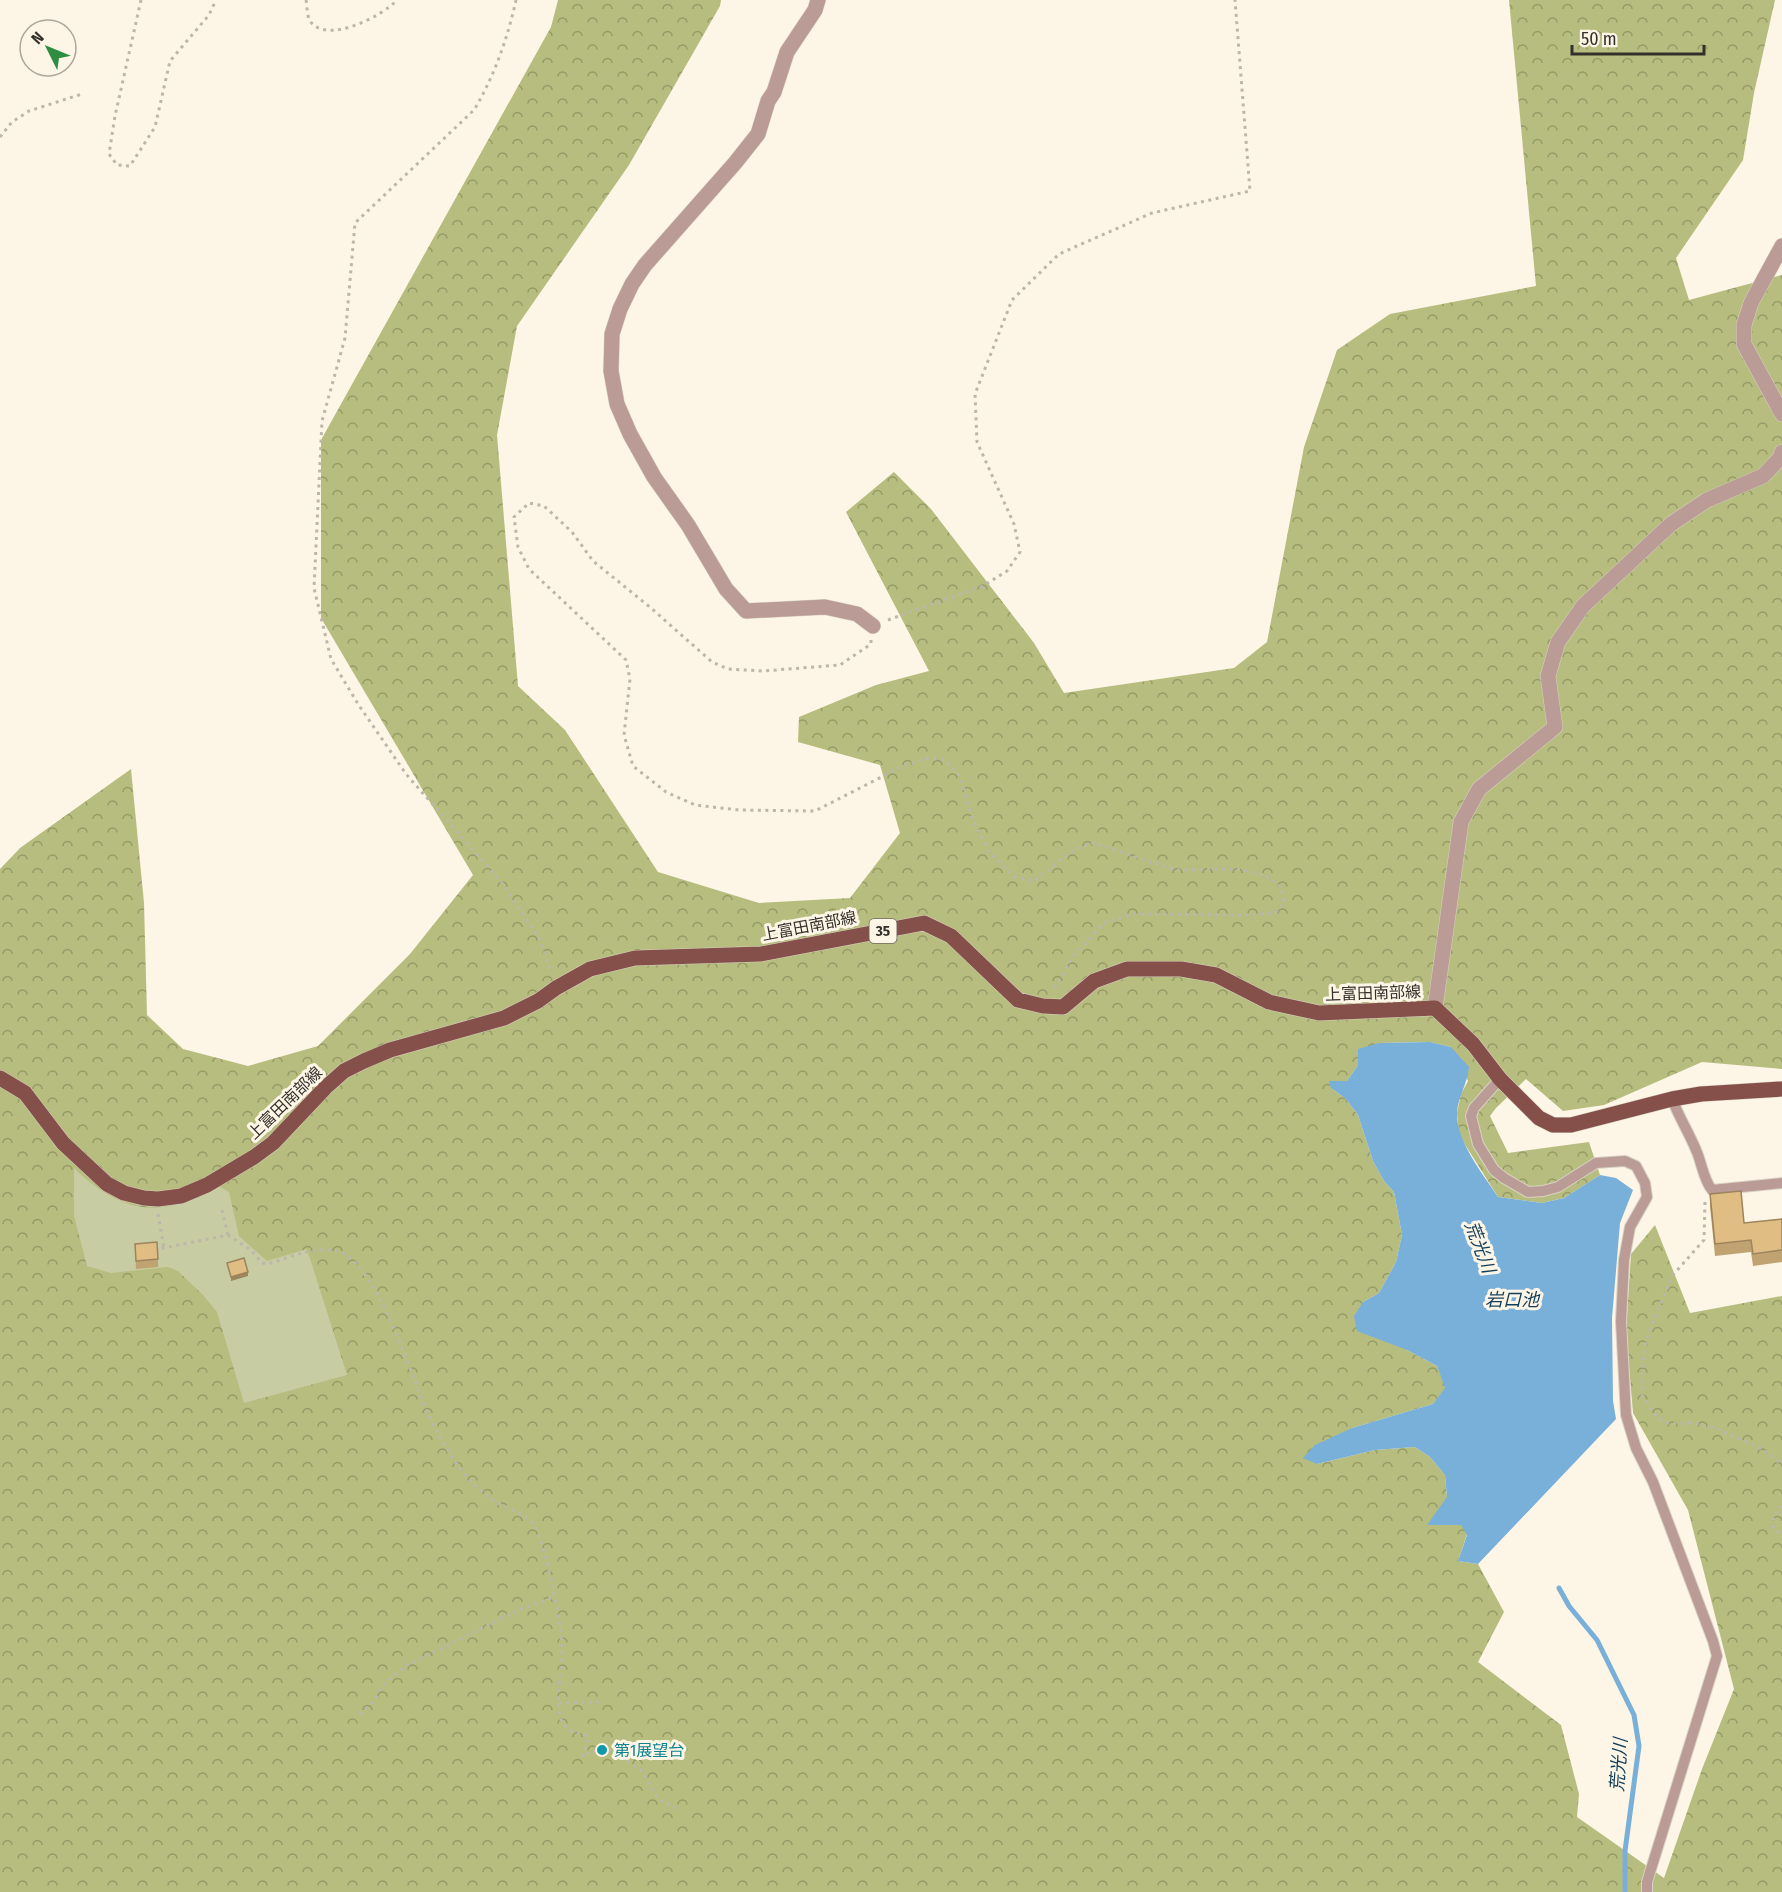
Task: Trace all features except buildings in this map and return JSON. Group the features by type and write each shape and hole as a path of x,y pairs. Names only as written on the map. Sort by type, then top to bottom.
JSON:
{"main road":[{"name":"上富田南部線","path":"0,1078 25,1093 63,1143 107,1184 124,1193 144,1198 181,1196 231,1172 273,1143 344,1071 390,1050 504,1018 538,1001 590,969 635,958 761,954 924,923 951,936 1018,1000 1042,1006 1063,1007 1094,981 1127,969 1170,969 1216,975 1269,1002 1319,1013 1435,1008 1473,1044 1500,1079 1539,1118 1553,1125 1571,1125 1672,1099 1701,1094 1782,1089"}],"street":[{"path":"818,0 815,10 787,52 758,134 645,265 632,284 620,309 612,334 611,371 617,404 649,468 688,525 726,589 746,611 825,607 857,614 873,626"},
{"path":"1782,246 1751,303 1744,325 1744,344 1782,414"},
{"path":"1435,1008 1461,822 1479,789 1555,727 1548,676 1558,642 1583,606 1671,524 1707,500 1763,476 1780,458 1782,452"}],"lane":[{"path":"1500,1079 1474,1108 1471,1116 1478,1144 1494,1170 1504,1178 1528,1192 1543,1191 1558,1187 1596,1163 1625,1161 1636,1166 1645,1183 1647,1197 1630,1227 1624,1260 1620,1322 1626,1415 1636,1449 1653,1482 1717,1656 1647,1882 1647,1892"},
{"path":"1672,1099 1697,1151 1707,1184 1712,1190 1782,1183"}],"path":[{"path":"141,0 115,116 109,154 117,165 130,166 155,127 170,62 209,15 216,0"},
{"path":"306,0 309,19 318,27 330,32 370,20 397,0"},
{"path":"516,0 512,18 486,90 474,110 355,223 345,338 321,421 314,588 331,659 358,704 406,774 503,884 541,941 556,988"},
{"path":"1042,1006 1071,959 1104,923 1133,914 1275,913 1284,903 1281,887 1268,877 1240,869 1174,870 1094,843 1075,849 1034,881 1015,877 989,852 973,820 959,775 945,760 929,758 903,766 815,811 739,810 695,805 666,792 633,766 624,735 630,679 626,660 529,569 518,547 514,517 529,503 544,506 572,532 593,561 712,662 728,669 763,671 840,665 871,644 873,626 983,586 1007,571 1020,552 1014,524 977,442 975,394 1012,300 1059,254 1152,213 1250,191 1235,0"},
{"path":"0,137 12,122 29,111 82,94"},
{"path":"1712,1190 1704,1203 1704,1240 1672,1276 1647,1338 1643,1360 1642,1395 1658,1417 1669,1424 1693,1423 1718,1429 1762,1449 1782,1466"},
{"path":"157,1207 164,1248"},
{"path":"222,1210 228,1236"},
{"path":"146,1249 164,1248 228,1236 251,1250 262,1263 268,1264 316,1250 342,1253 358,1265 378,1297 430,1418 454,1461 492,1500 522,1515 537,1529 554,1597 562,1649 560,1716 572,1733 588,1736 583,1757 591,1751 614,1751 642,1771 654,1793 662,1801 676,1808"},
{"path":"1782,1506 1773,1516 1773,1528 1782,1535"},
{"path":"360,1713 372,1702 382,1686 404,1667 518,1610 554,1597"},
{"path":"559,1703 599,1702"}],"green space":[{"path":"558,0 721,0 720,6 629,165 517,326 497,435 518,686 565,730 658,872 759,903 850,898 900,833 880,765 798,742 799,717 876,685 929,671 846,512 894,472 931,509 1034,643 1064,693 1234,668 1267,642 1304,447 1337,350 1390,314 1536,286 1509,0 1775,0 1754,93 1743,160 1676,258 1689,300 1782,275 1782,1069 1702,1062 1604,1105 1563,1111 1526,1079 1490,1116 1508,1153 1589,1142 1600,1175 1564,1198 1542,1203 1498,1197 1459,1135 1457,1113 1461,1094 1468,1081 1451,1047 1430,1042 1379,1043 1358,1065 1347,1081 1330,1081 1331,1088 1346,1099 1358,1115 1373,1161 1384,1181 1394,1192 1402,1235 1396,1262 1379,1293 1363,1302 1407,1350 1437,1366 1446,1388 1433,1404 1352,1428 1317,1464 1375,1450 1415,1447 1430,1457 1445,1475 1447,1497 1467,1534 1458,1561 1478,1564 1504,1612 1478,1662 1561,1725 1579,1794 1577,1817 1664,1878 1702,1769 1734,1689 1688,1510 1633,1413 1626,1331 1631,1254 1655,1225 1690,1313 1782,1296 1782,1892 0,1892 0,869 20,848 131,769 144,903 147,1015 183,1049 248,1066 318,1046 410,954 473,875 321,618 321,440 551,27"},
{"path":"74,1168 111,1196 138,1206 153,1208 184,1202 219,1186 229,1192 239,1236 267,1261 307,1249 347,1375 244,1403 217,1312 178,1271 168,1267 111,1273 87,1266 74,1216"}],"water":[{"name":"岩口池","path":"1430,1042 1451,1047 1469,1067 1458,1107 1458,1124 1472,1157 1498,1197 1542,1203 1564,1198 1600,1175 1616,1178 1633,1190 1620,1223 1612,1318 1613,1401 1616,1419 1478,1564 1458,1561 1467,1535 1461,1525 1427,1525 1447,1497 1445,1475 1430,1457 1415,1447 1375,1450 1317,1464 1303,1458 1315,1445 1352,1428 1433,1404 1445,1388 1437,1366 1407,1350 1357,1331 1354,1316 1363,1302 1379,1293 1396,1262 1402,1235 1394,1192 1384,1181 1373,1161 1358,1115 1346,1099 1331,1088 1329,1081 1347,1081 1358,1065 1358,1049 1379,1043"}],"waterway":[{"name":"荒光川","path":"1559,1588 1569,1606 1597,1640 1634,1715 1639,1746 1625,1851 1625,1892"}],"place":[{"name":"第1展望台","path":"602,1750"}]}
